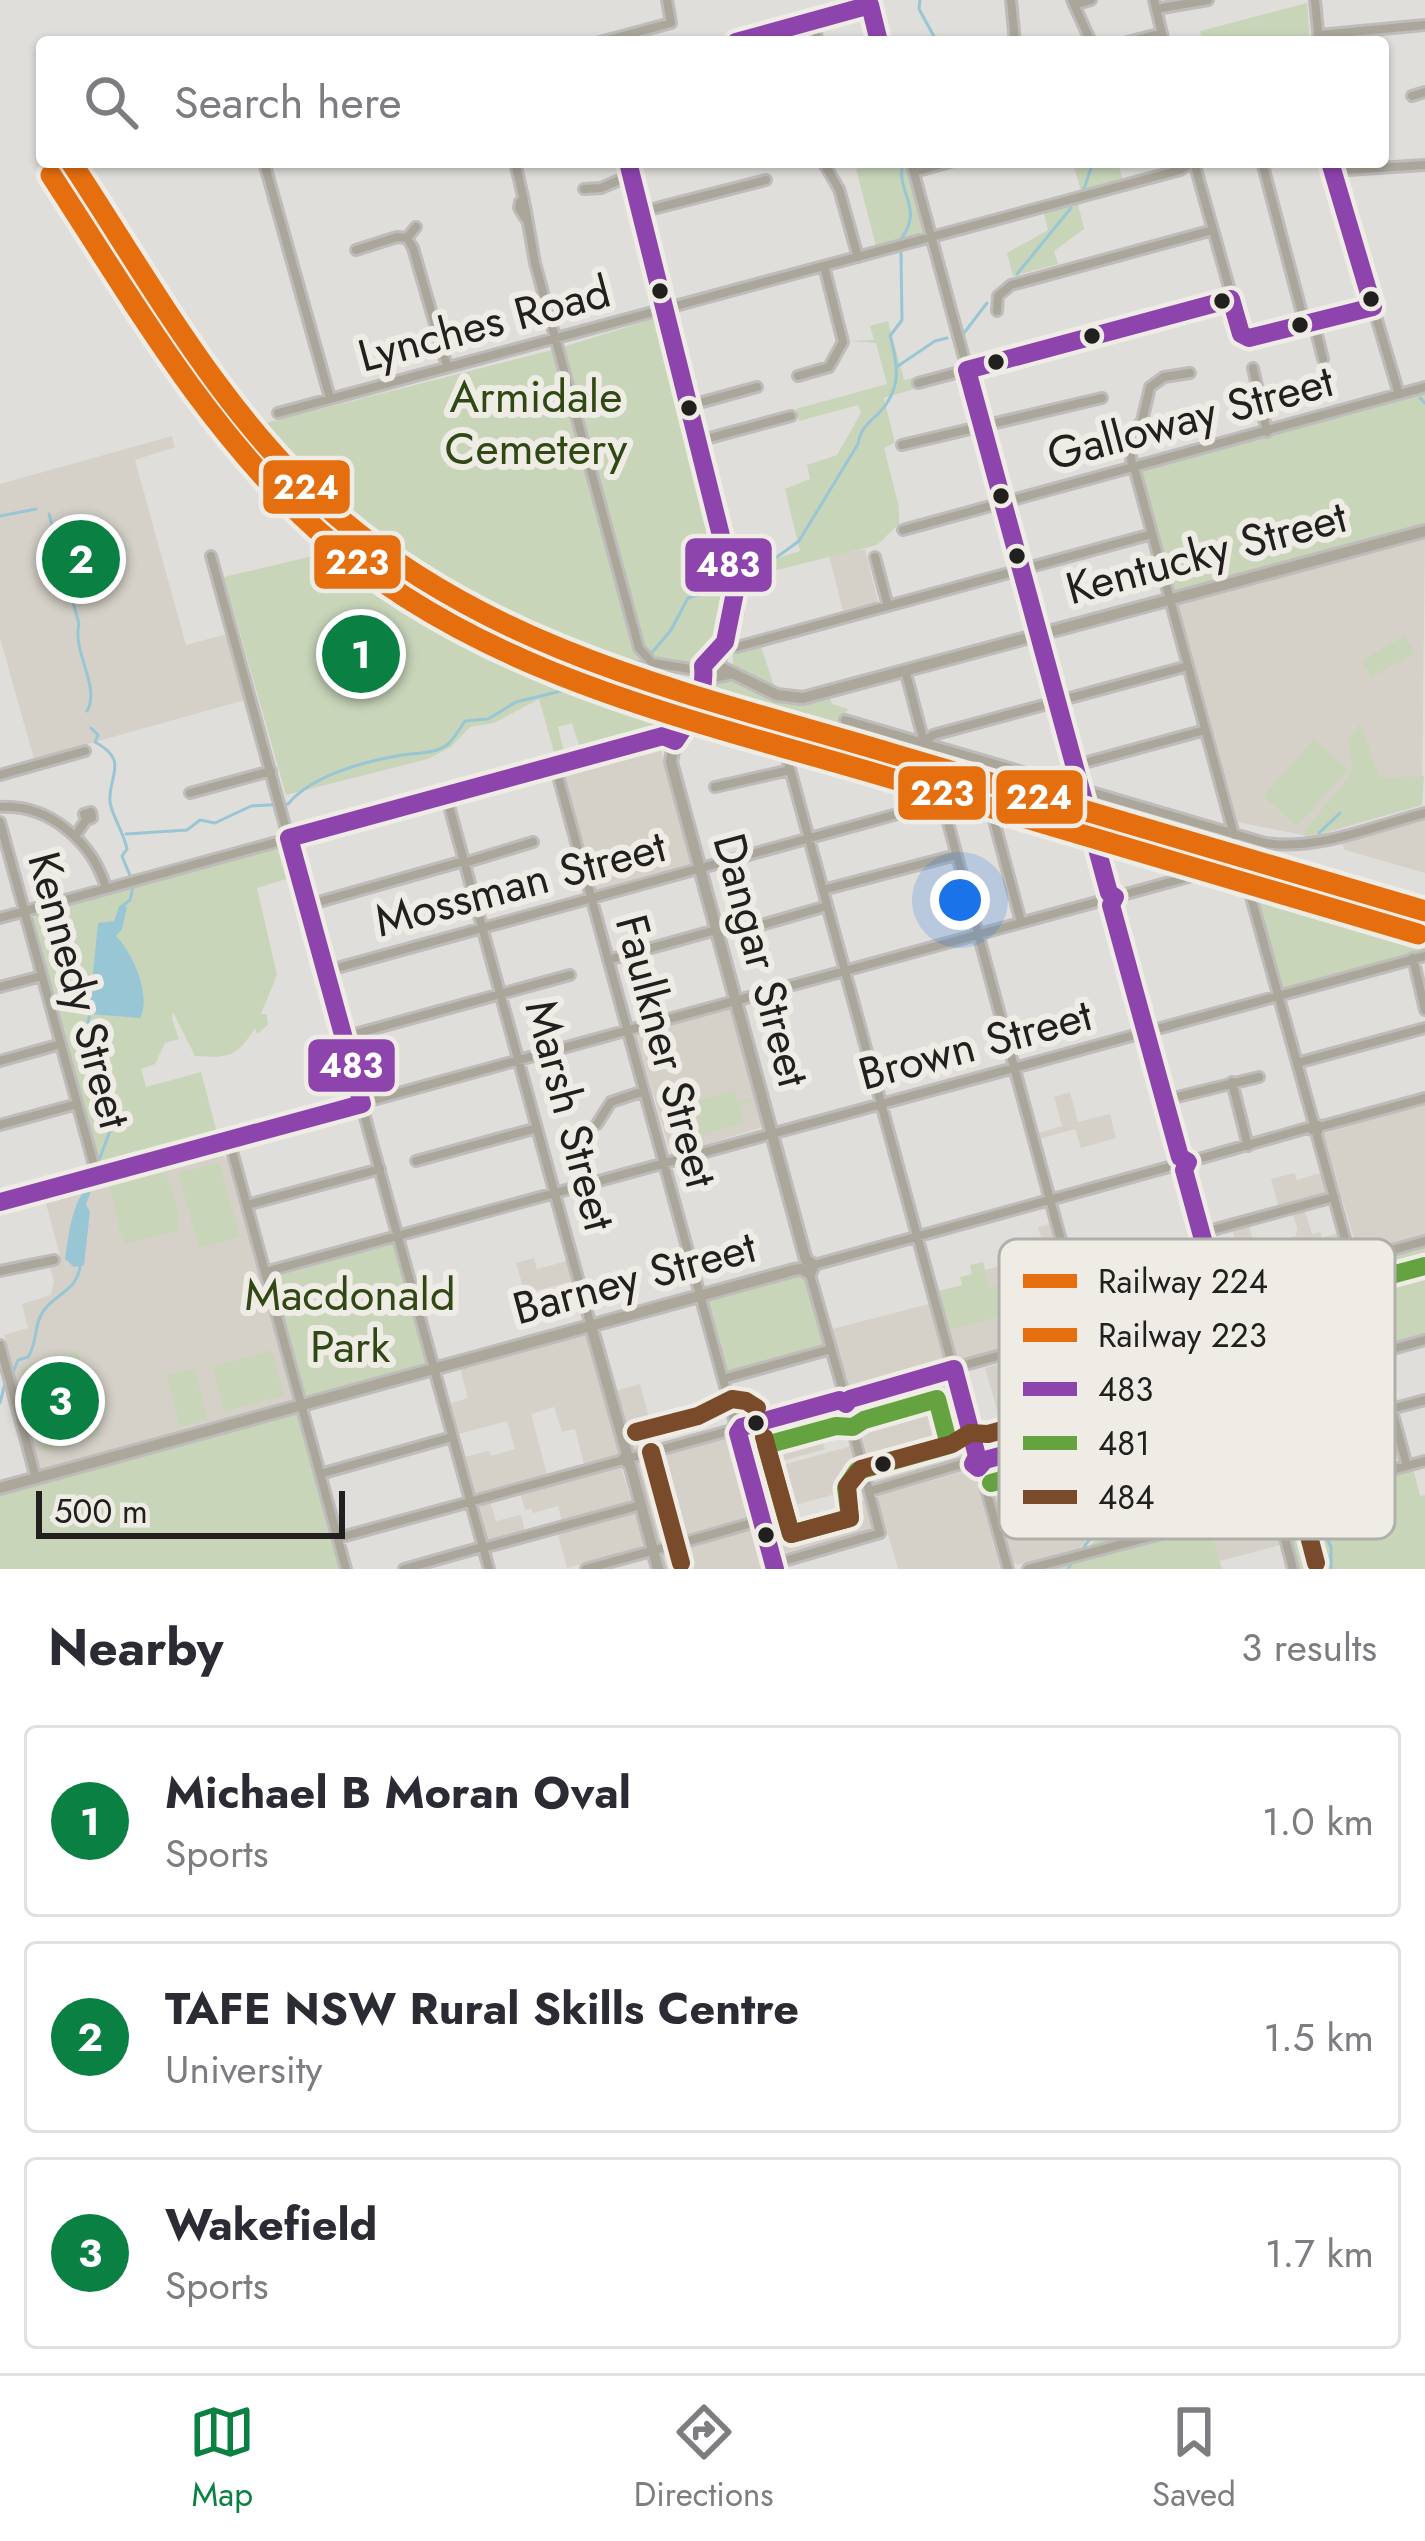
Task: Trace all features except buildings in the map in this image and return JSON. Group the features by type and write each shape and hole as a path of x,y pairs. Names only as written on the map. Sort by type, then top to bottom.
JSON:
{"main road":[{"name":"Kentucky Street","path":"713,673 794,698 1425,531"},
{"path":"669,738 691,721 713,673"},
{"name":"Dangar Street","path":"669,738 671,762 808,1267"},
{"name":"Barney Street","path":"0,1488 808,1267"},
{"name":"Marsh Street","path":"591,1326 658,1569"}],"street":[{"path":"622,36 671,22 667,0"},
{"path":"1012,0 1015,36"},
{"path":"1087,36 1073,3 1091,0"},
{"path":"1163,36 1155,5 1208,0"},
{"path":"1315,0 1319,36"},
{"path":"759,36 870,3 878,36"},
{"path":"813,22 816,36"},
{"path":"1342,36 1425,25"},
{"path":"1412,96 1425,92"},
{"path":"1389,165 1425,165"},
{"path":"266,168 330,398"},
{"path":"516,168 524,203 518,205 639,648 652,663 713,673 738,612 738,578 690,405"},
{"path":"629,168 735,592 724,644"},
{"path":"827,168 838,184 858,257"},
{"path":"913,168 1203,1239"},
{"name":"Lynches Road","path":"278,413 1183,168"},
{"path":"1195,168 1243,337 1373,307"},
{"path":"1264,168 1309,324 1324,359"},
{"path":"1332,168 1399,394"},
{"path":"584,189 601,188 631,175"},
{"path":"641,212 766,180"},
{"path":"406,238 416,227"},
{"path":"997,310 998,296 1011,285 1214,230"},
{"path":"356,250 406,238 413,248 447,366"},
{"path":"798,376 829,367 843,342 824,266"},
{"path":"917,383 1231,299"},
{"path":"1190,373 1156,380 1142,421 1129,435 1133,467 1234,835"},
{"path":"1250,373 1267,432"},
{"path":"690,405 757,387"},
{"name":"Galloway Street","path":"903,530 1425,387"},
{"path":"902,445 1102,398"},
{"path":"702,440 791,416"},
{"path":"724,644 736,646 1152,534"},
{"path":"211,556 489,1569"},
{"path":"875,557 888,606"},
{"path":"924,742 932,735 1188,666"},
{"path":"904,670 924,742"},
{"name":"Dangar Street","path":"656,711 669,738"},
{"path":"845,720 1265,844 1301,845 1425,813"},
{"path":"691,721 940,798 992,808 1095,844"},
{"path":"1073,766 1205,730"},
{"path":"0,918 669,738"},
{"path":"784,747 999,1531"},
{"path":"0,775 85,752"},
{"name":"Faulkner Street","path":"555,765 774,1566"},
{"path":"715,787 790,770"},
{"path":"190,793 271,771"},
{"name":"Marsh Street","path":"446,795 591,1326"},
{"path":"1065,831 1079,829 1101,795"},
{"path":"940,798 1060,1239"},
{"name":"Mossman Street","path":"326,971 940,798"},
{"path":"0,807 46,817 75,835 91,853 106,888"},
{"path":"992,808 1021,922"},
{"path":"75,835 86,820"},
{"name":"Kennedy Street","path":"0,822 2,843 97,1176"},
{"path":"308,904 533,842"},
{"path":"1112,844 1175,862 1182,878"},
{"path":"823,890 956,856"},
{"path":"0,1202 1231,866 1246,879 1345,1239"},
{"path":"761,925 827,906"},
{"path":"608,960 716,930"},
{"name":"Brown Street","path":"265,1272 1425,956"},
{"path":"1412,958 1425,1010"},
{"path":"0,988 42,976"},
{"path":"344,1037 570,976"},
{"path":"1297,1064 1425,1028"},
{"path":"0,1060 61,1044"},
{"path":"1165,1100 1259,1077"},
{"path":"1232,1082 1248,1146"},
{"path":"597,1124 611,1102 644,1091"},
{"name":"Barney Street","path":"808,1267 1425,1098"},
{"path":"0,1125 77,1104"},
{"path":"416,1161 537,1128"},
{"path":"229,1140 346,1569"},
{"path":"247,1204 380,1169"},
{"path":"1201,1233 1334,1197"},
{"path":"1395,1249 1425,1240"},
{"path":"0,1271 54,1260"},
{"name":"Dangar Street","path":"774,1566 880,1532 808,1267"},
{"path":"1395,1348 1425,1340"},
{"path":"0,1345 36,1478"},
{"path":"723,1379 831,1349"},
{"path":"338,1538 999,1358"},
{"path":"1395,1406 1425,1400"},
{"path":"1395,1422 1407,1466"},
{"path":"320,1474 453,1437"},
{"path":"870,1491 999,1456"},
{"path":"1395,1469 1425,1461"},
{"path":"404,1569 641,1505"},
{"path":"586,1569 761,1520"},
{"path":"1001,1539 1010,1569"},
{"path":"1028,1569 1139,1539"},
{"path":"1285,1539 1293,1569"}],"shaded area":[{"path":"172,436 175,447 135,460 186,645 227,634 245,700 34,759 0,638 0,484"},
{"path":"1425,534 1422,805 1312,837 1238,822 1178,603"},
{"path":"865,549 878,602 843,611 829,555"},
{"path":"659,744 691,863 595,890 563,771"},
{"path":"1425,817 1425,873 1345,850 1340,840"},
{"path":"731,1008 763,1127 671,1155 636,1035"},
{"path":"1070,1092 1078,1122 1110,1114 1116,1138 1081,1148 1075,1129 1039,1139 1038,1133 1062,1126 1054,1097"},
{"path":"1425,1104 1425,1234 1395,1242 1354,1239 1323,1134"},
{"path":"215,1150 227,1159 294,1400 41,1470 4,1335 28,1328 22,1304 51,1295 54,1282 49,1262 54,1267 61,1260 44,1196"},
{"path":"1295,1173 1297,1180 1320,1173 1327,1196 1279,1209 1271,1179"},
{"path":"1304,1208 1312,1234 1320,1232 1322,1238 1337,1233 1339,1239 1287,1239 1296,1236 1292,1211"},
{"path":"1248,1223 1253,1239 1235,1239 1232,1228"},
{"path":"1050,1224 1054,1239 1041,1239 1038,1227"},
{"path":"534,1258 537,1269 567,1261 573,1281 525,1294 516,1263"},
{"path":"999,1266 999,1294 990,1288 985,1270"},
{"path":"929,1304 945,1362 942,1366 853,1390 848,1387 832,1329"},
{"path":"999,1317 999,1351 958,1362 949,1331"},
{"path":"584,1335 621,1454 584,1464 575,1429 562,1432 554,1407 531,1414 547,1474 474,1494 464,1457 515,1449 507,1421 459,1434 451,1403 468,1398 460,1368"},
{"path":"999,1364 999,1417 985,1368"},
{"path":"949,1377 971,1457 874,1482 854,1403"},
{"path":"640,1384 656,1445 636,1450 631,1448 616,1391"},
{"path":"815,1413 825,1449 754,1469 745,1432"},
{"path":"732,1436 754,1516 657,1542 636,1467 640,1461"},
{"path":"851,1446 862,1487 765,1513 754,1473"},
{"path":"999,1465 999,1510 990,1477"},
{"path":"621,1467 632,1504 562,1522 558,1506 533,1513 525,1510 520,1493"},
{"path":"973,1469 1000,1569 898,1569 877,1496"},
{"path":"866,1499 874,1529 777,1555 771,1531 776,1530 775,1525"},
{"path":"490,1502 496,1521 521,1515 525,1532 488,1542 479,1507"},
{"path":"635,1509 641,1547 567,1568 557,1530"},
{"path":"757,1528 769,1569 664,1569 660,1554"},
{"path":"1007,1539 1087,1539 1079,1549 1018,1565"},
{"path":"1214,1539 1278,1539 1280,1545 1220,1561"}],"green space":[{"path":"1307,3 1310,36 1201,36 1200,31"},
{"path":"907,168 923,233 876,246 856,169"},
{"path":"1074,168 1120,168 1123,181 1081,191"},
{"path":"1078,204 1084,229 1054,251 1058,264 1013,276 1007,253 1048,230 1044,213"},
{"name":"Armidale Cemetery","path":"662,316 731,596 722,632 697,670 654,660 643,650 595,462 587,464 644,670 535,632 434,576 343,505 262,424 560,348"},
{"path":"888,321 904,380 921,376 922,381 913,384 914,389 884,398 895,443 884,448 899,524 877,545 761,574 746,584 742,569 800,551 785,489 810,479 807,465 837,455 861,413 858,405 799,421 796,409 887,384 876,343 848,341 874,340 870,326"},
{"path":"1425,392 1425,527 1172,591 1140,478 1143,470"},
{"path":"351,547 418,595 490,636 566,670 645,695 656,731 581,752 572,723 558,727 565,756 556,759 539,699 494,723 470,727 451,747 428,759 286,795 224,577"},
{"path":"1405,636 1415,653 1372,677 1362,660"},
{"path":"761,646 774,686 733,667 733,651"},
{"path":"729,676 778,699 829,695 832,704 848,709 842,722 1074,791 1082,807 706,696 711,681"},
{"path":"705,700 1084,812 1083,823 1061,825 700,719"},
{"path":"1360,723 1380,778 1424,776 1422,805 1305,837 1305,830 1348,778 1352,768 1348,742"},
{"path":"1314,739 1348,770 1297,826 1263,796"},
{"path":"1095,801 1196,830 1194,838 1090,810"},
{"path":"1090,812 1215,850 1232,858 1231,862 1189,873 1176,860 1110,840 1102,850"},
{"path":"285,846 293,877 257,888 277,975 261,1014 267,1014 268,1025 257,1034 255,1028 231,1054 195,1056 173,1012 179,1039 165,1043 155,1064 141,1069 146,1087 201,1072 218,1137 100,1167 33,915"},
{"path":"1250,868 1425,923 1425,951 1281,989"},
{"path":"735,1090 738,1101 754,1099 740,1106 744,1123 691,1137 682,1105"},
{"path":"219,1162 240,1237 199,1248 178,1173"},
{"path":"156,1167 175,1195 177,1231 126,1244 109,1184 115,1178"},
{"path":"1425,1243 1425,1336 1395,1343 1395,1255"},
{"name":"Macdonald Park","path":"394,1244 427,1364 306,1397 273,1277"},
{"path":"983,1262 990,1288 999,1285 999,1317 949,1331 938,1291 962,1285 960,1277 972,1274 970,1265"},
{"path":"800,1274 810,1285 825,1347 727,1375 706,1298"},
{"path":"272,1350 284,1395 224,1412 212,1367"},
{"path":"78,1351 101,1435 42,1451 20,1367"},
{"path":"194,1368 208,1420 180,1427 166,1375"},
{"path":"298,1412 340,1569 0,1569 0,1494"},
{"path":"1413,1468 1420,1496 1425,1495 1425,1569 1297,1569 1289,1539 1395,1539 1395,1473"},
{"path":"1160,1539 1214,1539 1222,1569 1052,1569"}],"water":[{"path":"120,905 127,907 116,936 139,976 144,999 140,1018 89,1014 98,923 114,921"},
{"path":"94,1182 86,1205 90,1211 84,1265 74,1267 65,1259 70,1227 76,1205"}],"waterway":[{"path":"920,0 919,9 934,36"},
{"path":"901,239 910,218 902,168"},
{"path":"1084,189 1091,168"},
{"path":"1017,274 1071,208"},
{"path":"744,581 799,541 863,429 892,394 896,366 890,336 902,320 901,253"},
{"path":"964,333 987,303"},
{"path":"898,366 947,338"},
{"path":"1420,398 1425,403"},
{"path":"0,516 36,509"},
{"path":"49,514 79,624 79,646 91,691 87,711"},
{"path":"649,656 671,630 688,598 725,587"},
{"path":"126,834 187,830 200,820 215,823 251,806 288,804 311,785 340,771 443,748 465,721 488,719 516,702 561,691 598,671 603,659 643,662"},
{"path":"91,728 98,735 95,742 115,762 110,802 127,849 122,856 131,878"},
{"path":"1319,833 1340,813"},
{"path":"120,908 130,900 133,887"},
{"path":"90,1014 110,1131 98,1163"},
{"path":"12,1375 18,1360 31,1351 44,1310 71,1285 80,1265"},
{"path":"0,1403 5,1383"},
{"path":"1079,1553 1090,1539"},
{"path":"1327,1539 1331,1569"},
{"path":"1068,1569 1073,1560"}],"railway":[{"path":"1275,865 1425,909"}],"rail line":[{"name":"224","path":"75,168 192,349 260,438 338,517 400,564 465,604 532,637 673,689 1425,911"},
{"name":"223","path":"51,175 141,315 240,450 317,530 379,580 445,621 514,656 661,711 1418,934"}],"transit line":[{"name":"483","path":"758,36 870,5 878,36"},
{"name":"483","path":"0,1202 362,1104 289,838 663,736 675,741 687,723 700,697 703,666 725,642 735,592 629,168"},
{"name":"483","path":"1203,1239 1184,1170 1188,1162 1180,1157 1111,905 1115,897 1109,893 967,370 1231,299 1241,334 1249,338 1373,307 1332,168"},
{"name":"481","path":"1395,1274 1425,1266"},
{"name":"483","path":"775,1569 738,1433 742,1427 840,1400 846,1404 954,1369 977,1456 973,1464 978,1468 999,1456"},
{"name":"484","path":"636,1432 698,1416 732,1399 757,1408"},
{"name":"481","path":"937,1399 949,1445 857,1471 846,1488 850,1518 791,1534 766,1445 836,1426 853,1427 937,1399"},
{"name":"484","path":"764,1437 791,1534 850,1518 847,1486 861,1469 952,1444 970,1433 999,1431"},
{"name":"484","path":"651,1452 681,1563"},
{"name":"481","path":"991,1483 999,1481"},
{"name":"484","path":"1310,1539 1316,1563"}],"place":[{"name":"TAFE NSW Rural Skills Centre","path":"81,559"},
{"name":"Michael B Moran Oval","path":"361,654"},
{"name":"Wakefield","path":"60,1401"}]}
